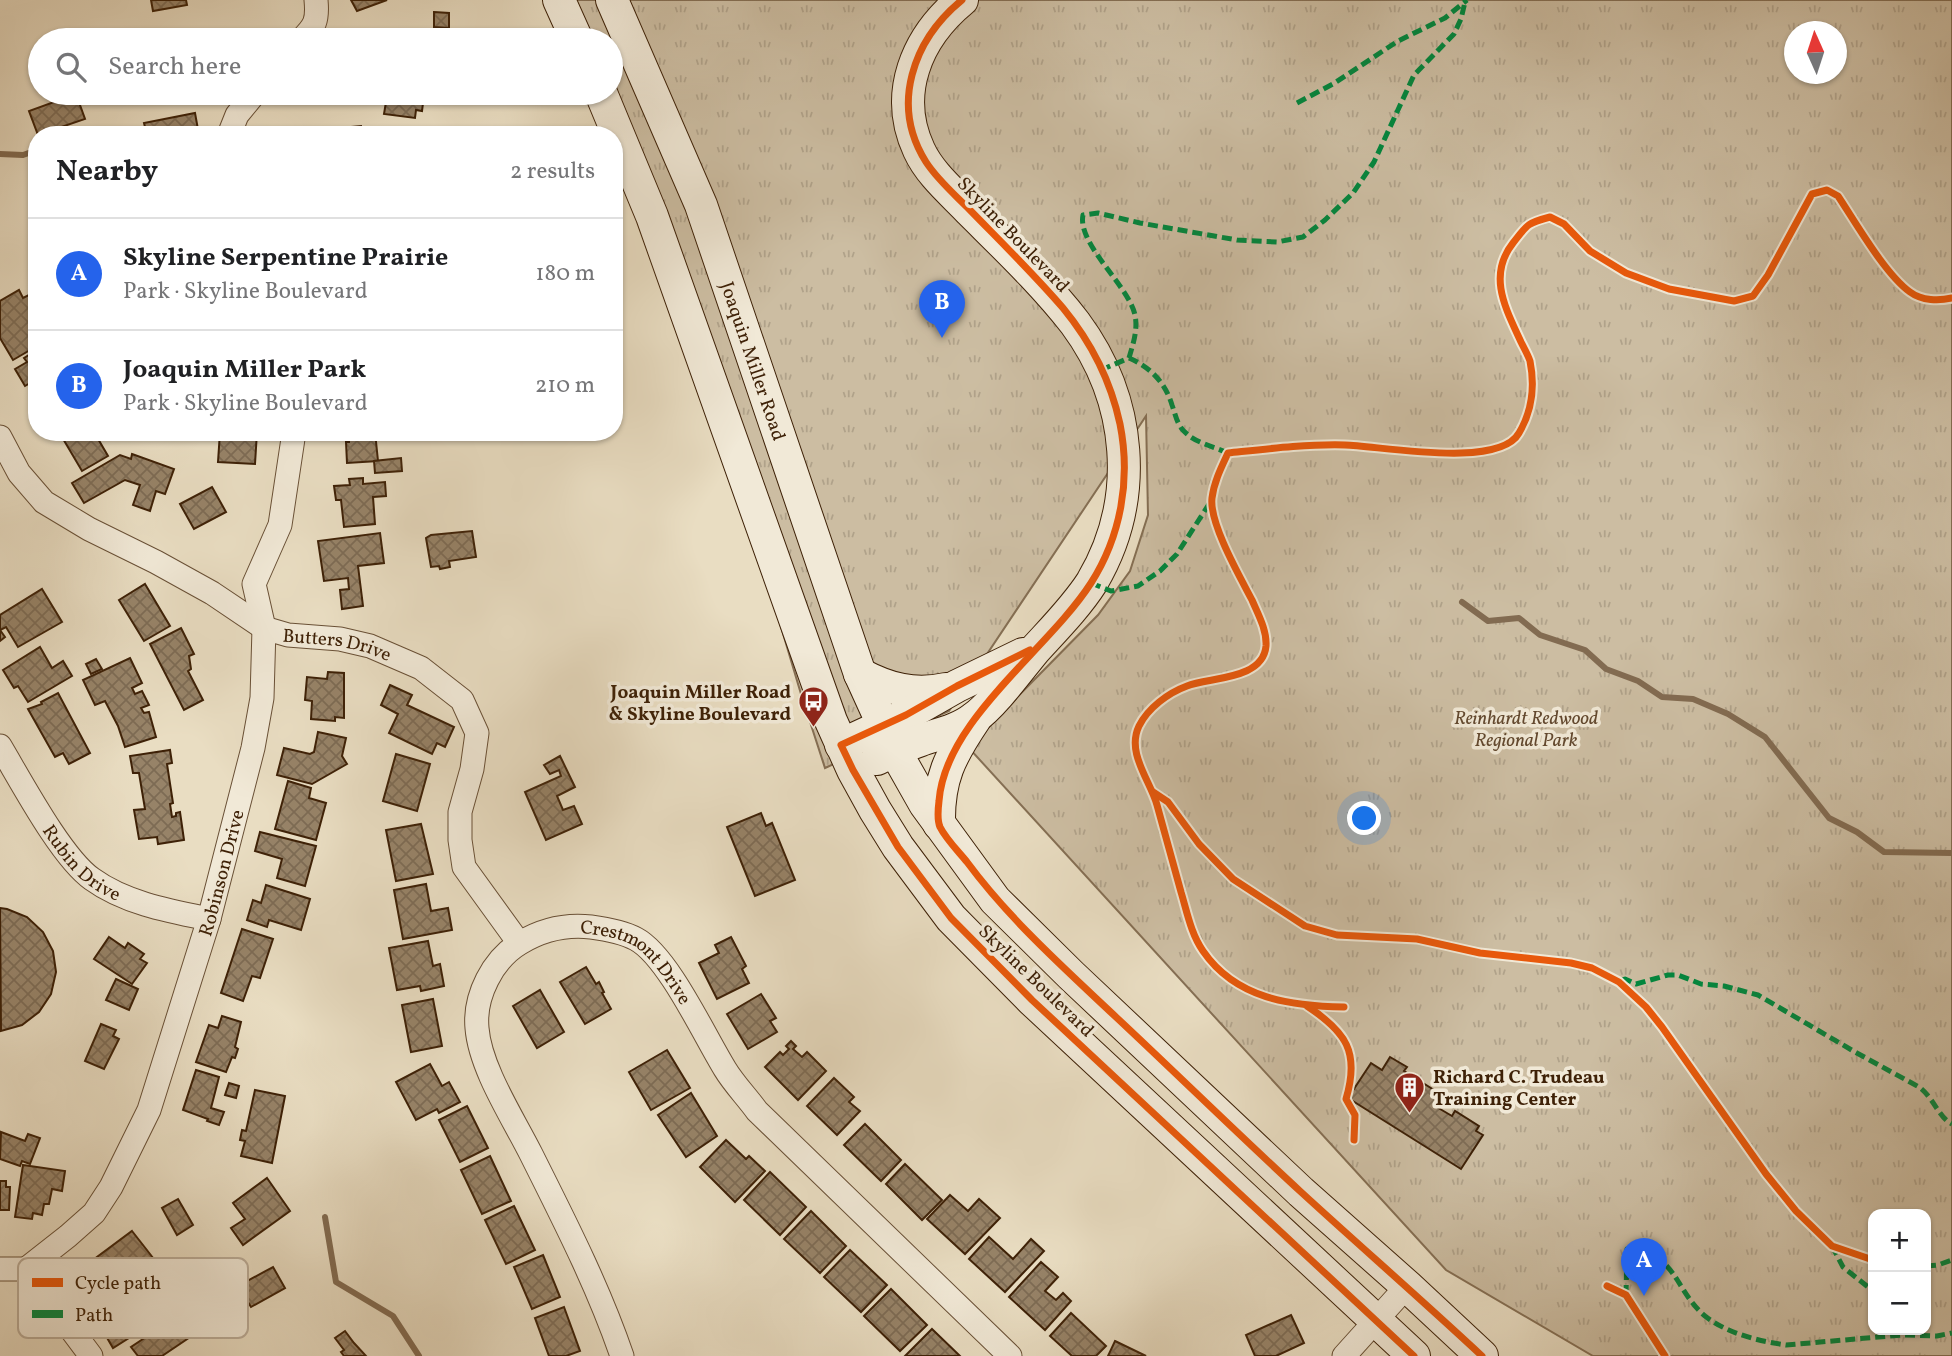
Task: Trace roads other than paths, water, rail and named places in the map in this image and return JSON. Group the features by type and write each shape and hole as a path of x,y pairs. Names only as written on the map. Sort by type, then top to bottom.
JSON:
{"main road":[{"path":"559,0 572,28"},
{"name":"Joaquin Miller Road","path":"612,0 701,205 860,674 889,738"},
{"name":"Skyline Boulevard","path":"889,738 956,729 976,718 1059,625 1091,583 1115,533 1123,489 1124,445 1110,387 1087,342 1035,278 939,179 919,149 907,107 912,67 932,30 961,0"},
{"path":"606,105 615,126"},
{"path":"623,146 652,216 831,722 847,758"},
{"name":"Skyline Boulevard","path":"1039,646 957,686 889,738 847,758 898,847 951,918 1032,1000 1414,1356"},
{"path":"860,674 901,691 918,693 957,686"},
{"path":"939,824 938,806 943,774 949,759 976,718"},
{"name":"Skyline Boulevard","path":"889,738 939,824 995,900 1301,1192 1408,1286 1482,1356"}],"street":[{"path":"313,28 317,11 316,0"},
{"path":"233,126 245,105"},
{"name":"Butters Drive","path":"0,437 19,473 44,502 89,529 212,593 264,628 288,635 340,639 370,646 421,668 462,700 477,733 472,769 460,812 464,867 519,943"},
{"name":"Robinson Drive","path":"40,1258 94,1213 111,1187 149,1110 209,919 253,748 262,698 264,628 254,584 280,525 293,441"},
{"name":"Rubin Drive","path":"0,746 65,850 90,879 126,898 209,919"},
{"name":"Crestmont Drive","path":"622,1356 612,1326 561,1214 488,1069 477,1028 481,990 502,958 519,943 549,929 577,925 608,929 638,940 663,964 726,1071 757,1111 1010,1356"},
{"path":"0,1269 18,1269"},
{"path":"1344,1356 1408,1286"},
{"path":"78,1338 91,1356"}],"waterway":[{"path":"0,154 28,153"},
{"path":"1462,602 1488,621 1519,618 1540,635 1585,650 1606,669 1638,681 1662,697 1693,699 1728,714 1765,737 1829,818 1857,832 1884,852 1952,853"},
{"path":"325,1217 336,1282 393,1316 419,1356"}],"place":[{"name":"Joaquin Miller Park","path":"942,338"},
{"name":"Joaquin Miller Road & Skyline Boulevard","path":"814,729"},
{"name":"Richard C. Trudeau Training Center","path":"1410,1114"},
{"name":"Skyline Serpentine Prairie","path":"1644,1296"}],"park label":[{"name":"Reinhardt Redwood Regional Park","path":"1526,728"}]}
